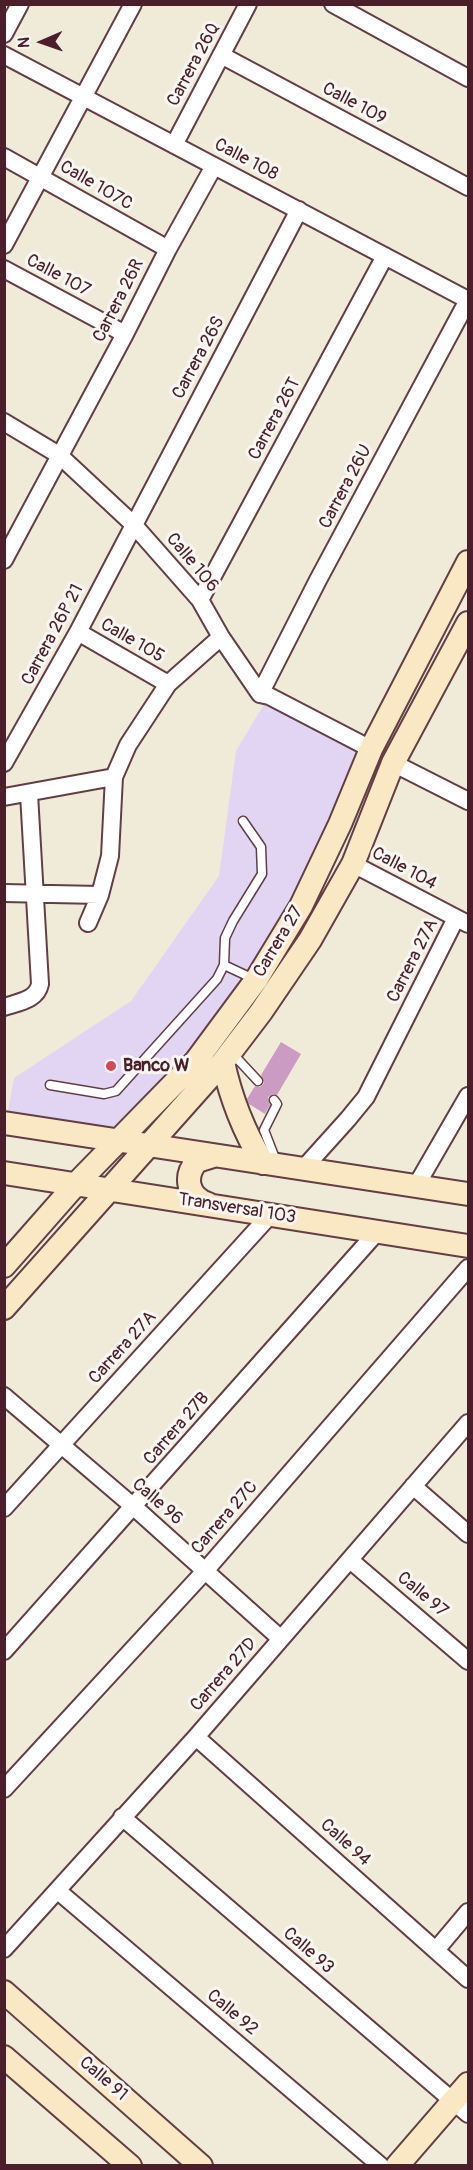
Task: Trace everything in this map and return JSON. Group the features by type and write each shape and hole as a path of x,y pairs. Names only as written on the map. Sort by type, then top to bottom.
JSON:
{"main road":[{"name":"Carrera 27","path":"4,1266 77,1183 196,1061 256,980 302,906 371,749 468,562"},
{"name":"Carrera 27","path":"4,1308 227,1057 310,940 353,864 393,763 468,623"},
{"path":"227,1057 237,1116 249,1140 270,1164"},
{"path":"4,1123 468,1194"},
{"path":"208,1204 198,1200 191,1192 189,1176 197,1161 213,1156"},
{"name":"Transversal 103","path":"4,1173 468,1246"},
{"name":"Calle 91","path":"4,1992 201,2166"},
{"path":"4,2057 130,2166"},
{"path":"397,2166 464,2100"}],"street":[{"path":"4,34 20,4"},
{"path":"4,245 133,4"},
{"name":"Carrera 26Q","path":"174,145 248,4"},
{"path":"333,4 468,78"},
{"name":"Calle 108","path":"4,55 468,300"},
{"name":"Calle 109","path":"221,55 468,188"},
{"name":"Calle 107C","path":"4,157 168,249"},
{"name":"Carrera 26R","path":"4,560 214,166"},
{"name":"Carrera 26S","path":"133,525 299,210"},
{"name":"Carrera 26T","path":"200,600 384,256"},
{"name":"Calle 107","path":"4,269 125,334"},
{"name":"Carrera 26U","path":"260,694 318,580 468,300"},
{"name":"Calle 106","path":"4,422 59,455 133,525 200,600 221,638 260,694"},
{"name":"Carrera 26P 21","path":"4,763 78,632 133,525"},
{"name":"Calle 105","path":"78,632 168,684"},
{"path":"87,923 100,895 110,856 114,777 128,745 168,684 221,638"},
{"path":"260,694 269,696 371,749"},
{"path":"393,763 468,801"},
{"path":"4,797 114,777"},
{"path":"4,1007 33,996 38,992 40,984 29,794"},
{"name":"Calle 104","path":"353,864 462,921"},
{"path":"4,893 100,895"},
{"name":"Carrera 27A","path":"303,1169 366,1096 462,921"},
{"path":"416,1186 468,1096"},
{"name":"Carrera 27A","path":"4,1508 271,1214"},
{"name":"Carrera 27B","path":"4,1651 377,1232"},
{"name":"Carrera 27C","path":"4,1789 205,1571 468,1268"},
{"name":"Calle 96","path":"4,1396 134,1507 281,1639"},
{"name":"Carrera 27D","path":"4,1949 196,1737 468,1423"},
{"path":"413,1486 468,1533"},
{"name":"Calle 97","path":"350,1560 468,1660"},
{"name":"Calle 94","path":"196,1737 468,1979"},
{"name":"Calle 93","path":"122,1817 464,2100"},
{"name":"Calle 92","path":"58,1891 381,2166"},
{"path":"436,1950 468,1912"}],"lane":[{"path":"50,1084 104,1094 116,1091 217,979 224,964 225,938 262,874 261,848 243,821"},
{"path":"224,964 256,980"},
{"path":"227,1057 258,1081"},
{"path":"270,1164 264,1130 277,1104 274,1100"}],"shaded area":[{"path":"269,696 371,749 256,980 119,1140 6,1123 14,1078 131,1001 219,876 236,751"}],"building":[{"path":"281,1042 301,1054 277,1095 273,1094 268,1097 270,1105 265,1114 249,1104 247,1099 255,1086 260,1087 264,1083 261,1075"}],"place":[{"name":"Banco W","path":"111,1066"}]}
